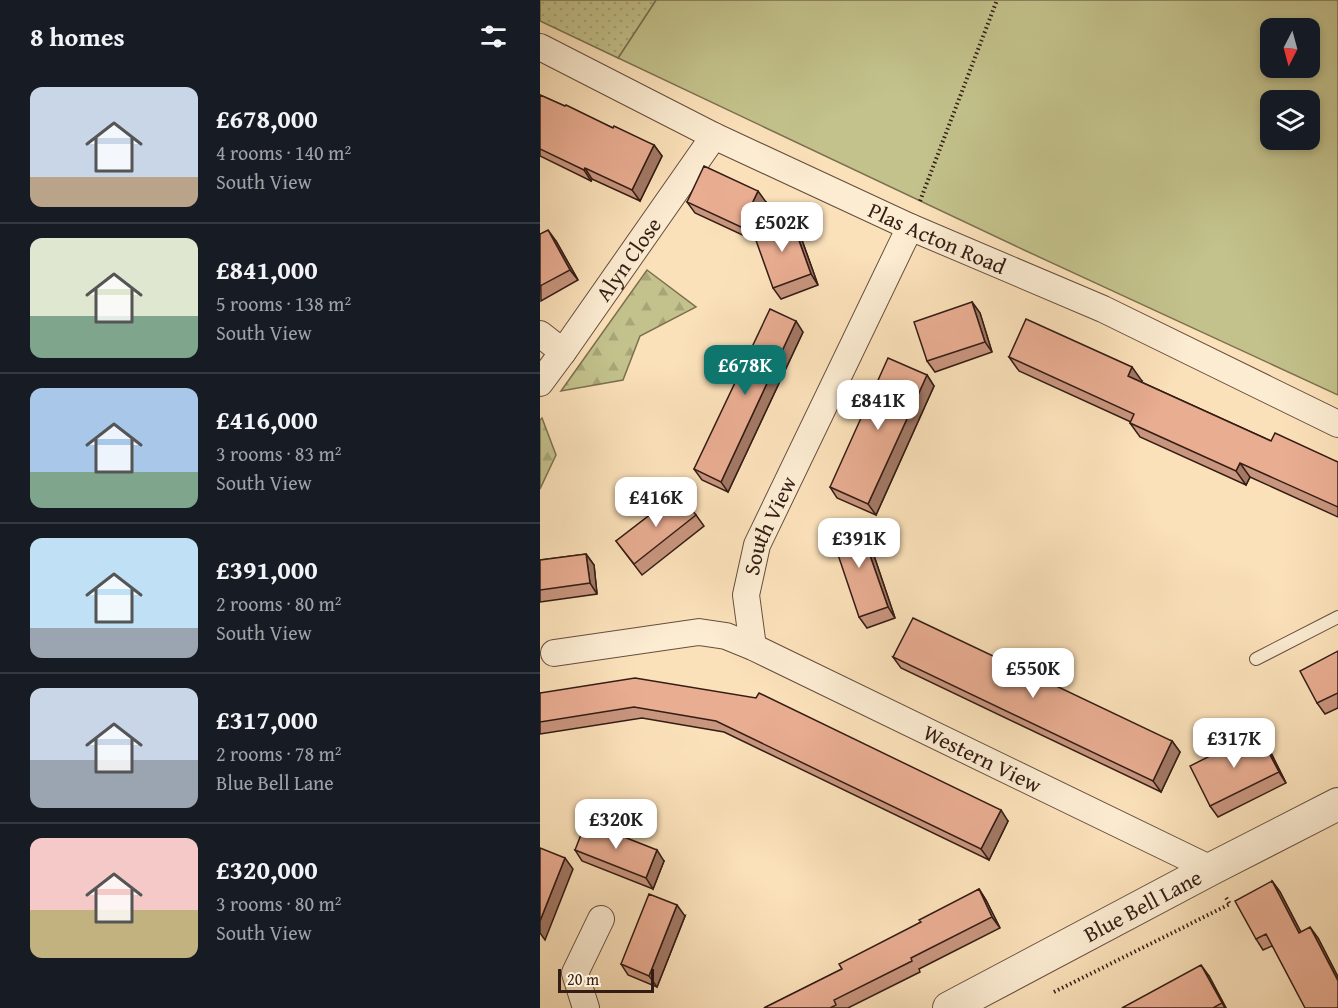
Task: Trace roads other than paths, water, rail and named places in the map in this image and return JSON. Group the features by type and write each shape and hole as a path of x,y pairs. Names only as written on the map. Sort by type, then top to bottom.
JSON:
{"street":[{"name":"Plas Acton Road","path":"540,47 714,136 910,227 1103,309 1338,424"},
{"name":"Alyn Close","path":"540,383 714,136"},
{"name":"South View","path":"753,647 746,595 757,545 910,227"},
{"path":"540,334 563,352"},
{"path":"554,653 699,632 726,636 753,647"},
{"name":"Western View","path":"753,647 1211,869"},
{"name":"Blue Bell Lane","path":"949,1008 1338,804"},
{"path":"586,1008 575,973 601,919"}],"lane":[{"path":"1256,660 1338,617"}]}
